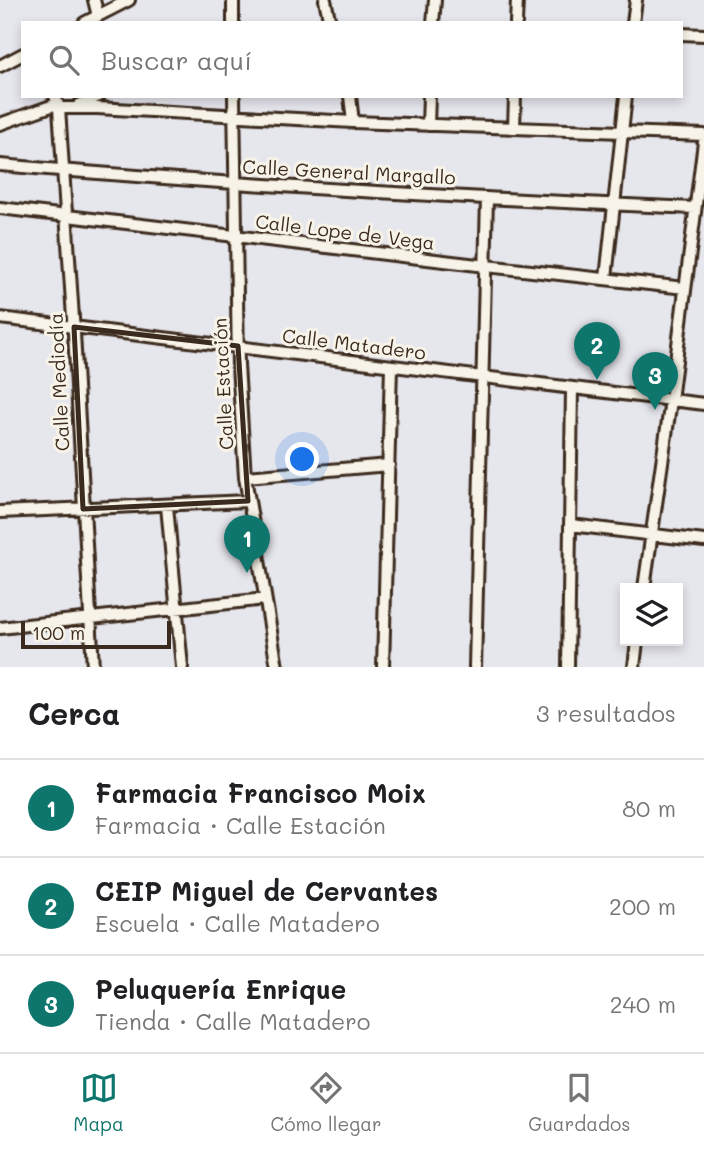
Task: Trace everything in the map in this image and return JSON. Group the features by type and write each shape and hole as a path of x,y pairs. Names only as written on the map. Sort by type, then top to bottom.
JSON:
{"street":[{"path":"94,0 97,16"},
{"path":"88,21 129,0"},
{"path":"233,0 233,21"},
{"path":"324,0 329,21"},
{"path":"433,21 435,0"},
{"path":"516,21 517,0"},
{"path":"633,21 636,0"},
{"path":"683,34 704,35"},
{"path":"0,66 21,55"},
{"path":"74,107 94,98"},
{"name":"Calle Estación","path":"234,98 238,346 245,477 277,667"},
{"path":"350,98 352,122"},
{"path":"428,125 429,98"},
{"path":"514,98 514,128"},
{"path":"606,278 626,98"},
{"path":"0,124 57,103 74,107 352,122 704,135"},
{"name":"Calle Mediodía","path":"57,103 74,327 93,667"},
{"path":"646,583 704,142"},
{"name":"Calle General Margallo","path":"0,165 487,198 695,208"},
{"path":"475,667 487,198"},
{"name":"Calle Lope de Vega","path":"0,208 685,288"},
{"name":"Calle Matadero","path":"0,318 704,404"},
{"path":"383,667 391,366"},
{"path":"568,667 572,389"},
{"path":"245,477 389,464"},
{"path":"0,512 248,502"},
{"path":"167,506 182,667"},
{"path":"571,525 704,541"},
{"path":"0,628 265,599"},
{"path":"634,667 636,646"}],"highlighted area":[{"path":"74,327 238,346 248,501 83,509"}],"place":[{"name":"CEIP Miguel de Cervantes","path":"597,380"},
{"name":"Peluquería Enrique","path":"655,410"},
{"name":"Farmacia Francisco Moix","path":"247,573"}]}
